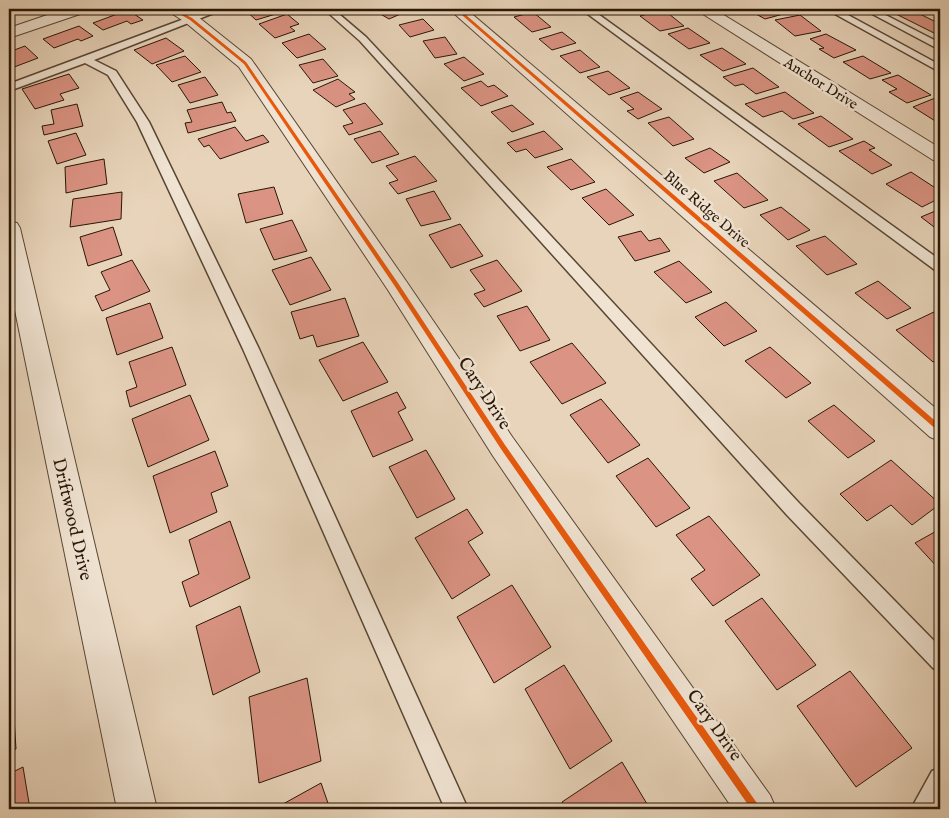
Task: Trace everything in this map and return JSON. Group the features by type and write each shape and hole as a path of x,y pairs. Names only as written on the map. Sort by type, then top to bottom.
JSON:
{"street":[{"path":"9,33 80,9"},
{"name":"Blue Ridge Drive","path":"457,9 940,429"},
{"name":"Anchor Drive","path":"703,9 940,156"},
{"name":"Cary Drive","path":"182,14 245,63 390,276 502,447 756,809"},
{"name":"Driftwood Drive","path":"9,228 137,809"}],"lane":[{"path":"9,88 85,59 182,14 219,9"},
{"path":"328,9 362,39 792,509 940,661"},
{"path":"585,9 940,267"},
{"path":"831,9 940,69"},
{"path":"867,9 940,47"},
{"path":"85,59 112,73 143,122 251,349 457,809"},
{"path":"922,809 940,779"}],"building":[{"path":"244,9 274,9 279,13 256,20"},
{"path":"372,9 412,9 389,19"},
{"path":"747,9 780,9 787,13 765,19"},
{"path":"886,9 910,9 940,24 940,36"},
{"path":"128,10 143,20 131,24 127,21 103,30 93,23"},
{"path":"664,10 684,26 660,31 640,16"},
{"path":"533,12 551,27 532,32 514,17"},
{"path":"287,14 299,24 290,27 295,31 275,38 259,24"},
{"path":"800,15 821,31 795,36 775,20"},
{"path":"423,19 434,30 410,37 399,25"},
{"path":"79,26 93,36 81,41 78,39 54,48 43,39"},
{"path":"688,28 710,43 689,49 668,34"},
{"path":"562,32 576,43 552,50 539,39"},
{"path":"309,34 326,49 297,58 282,43"},
{"path":"826,34 856,50 834,58 819,49 824,48 810,39"},
{"path":"445,37 457,54 435,58 423,41"},
{"path":"166,38 184,51 152,64 134,50"},
{"path":"25,46 38,58 9,69 9,52"},
{"path":"722,48 746,64 723,71 700,55"},
{"path":"580,50 600,67 580,73 560,56"},
{"path":"185,56 201,72 172,82 156,65"},
{"path":"863,56 891,73 870,79 843,62"},
{"path":"464,57 484,74 464,81 444,64"},
{"path":"323,59 338,76 313,83 299,65"},
{"path":"753,68 779,87 756,94 743,84 735,86 723,77"},
{"path":"608,71 630,88 609,95 587,77"},
{"path":"69,74 79,88 60,94 64,100 35,109 22,89"},
{"path":"898,75 931,95 907,103 889,92 897,89 882,80"},
{"path":"205,77 218,95 190,103 178,85"},
{"path":"338,79 355,92 349,94 355,99 336,107 313,90"},
{"path":"481,81 488,87 494,85 508,96 481,106 461,88"},
{"path":"638,92 662,109 638,119 627,111 634,109 620,98"},
{"path":"785,92 814,113 793,119 782,111 763,117 745,104"},
{"path":"940,96 940,124 913,107"},
{"path":"222,102 227,113 231,112 236,121 188,133 185,123 192,122 187,110"},
{"path":"365,103 383,124 349,135 343,126 353,123 343,110"},
{"path":"77,104 83,126 44,135 42,126 54,124 51,110"},
{"path":"512,105 534,124 512,132 491,112"},
{"path":"821,116 853,139 829,147 798,124"},
{"path":"669,117 694,139 673,146 648,123"},
{"path":"235,127 246,141 263,135 269,142 220,159 209,145 204,147 198,139"},
{"path":"380,131 399,154 372,163 354,139"},
{"path":"544,131 563,149 535,158 526,149 516,152 507,143"},
{"path":"76,133 86,155 57,164 48,141"},
{"path":"864,141 875,148 869,150 892,165 872,174 839,151"},
{"path":"710,148 730,162 704,173 685,158"},
{"path":"415,156 437,181 398,194 389,183 398,180 386,166"},
{"path":"104,159 107,184 66,193 65,167"},
{"path":"571,159 595,182 571,190 547,167"},
{"path":"911,172 940,191 940,198 922,207 886,184"},
{"path":"737,173 768,200 744,208 714,181"},
{"path":"274,187 283,214 246,223 238,194"},
{"path":"606,189 634,215 609,225 582,198"},
{"path":"434,191 451,219 421,226 406,199"},
{"path":"122,192 121,219 70,227 73,199"},
{"path":"781,207 810,230 788,240 760,215"},
{"path":"940,209 940,229 938,230 921,217"},
{"path":"292,220 307,251 274,260 260,229"},
{"path":"460,224 483,256 451,268 429,235"},
{"path":"113,227 122,255 88,266 80,237"},
{"path":"641,231 649,241 660,238 670,251 635,261 618,237"},
{"path":"825,236 857,264 827,275 796,246"},
{"path":"311,257 331,290 290,305 272,270"},
{"path":"132,260 150,291 102,311 95,296 110,290 101,272"},
{"path":"497,260 522,291 484,307 474,294 485,290 470,270"},
{"path":"679,261 712,292 686,303 654,272"},
{"path":"878,281 911,308 887,319 855,293"},
{"path":"345,298 359,336 317,347 313,335 300,339 291,312"},
{"path":"726,302 757,331 724,346 695,317"},
{"path":"150,303 163,338 117,355 106,318"},
{"path":"527,306 550,340 520,351 497,316"},
{"path":"936,311 940,314 940,358 933,362 896,330"},
{"path":"363,342 388,382 343,401 319,360"},
{"path":"572,343 606,383 562,404 530,362"},
{"path":"172,347 186,385 130,407 126,391 137,387 129,362"},
{"path":"770,347 811,383 786,398 745,361"},
{"path":"397,392 406,408 398,412 413,440 373,457 351,411"},
{"path":"190,395 209,440 148,467 132,419"},
{"path":"601,399 640,445 608,463 570,415"},
{"path":"834,405 875,441 848,458 808,421"},
{"path":"426,450 455,499 417,518 389,467"},
{"path":"215,451 228,486 211,493 217,512 170,533 153,476"},
{"path":"648,458 690,508 656,527 616,476"},
{"path":"891,460 940,504 912,525 891,505 867,521 840,494"},
{"path":"467,509 483,533 468,542 490,575 452,599 415,538"},
{"path":"709,516 760,575 713,606 691,579 705,570 676,535"},
{"path":"230,521 250,578 190,607 182,582 199,574 189,540"},
{"path":"940,529 940,570 915,543"},
{"path":"512,585 551,647 494,683 457,617"},
{"path":"762,598 816,665 777,690 725,621"},
{"path":"240,606 260,672 213,695 196,626"},
{"path":"564,665 612,741 570,769 525,689"},
{"path":"850,671 912,748 856,787 797,706"},
{"path":"11,672 16,749 9,752 9,673"},
{"path":"307,678 321,761 259,783 249,697"},
{"path":"622,762 650,809 566,809 562,802"},
{"path":"23,767 30,809 9,809 9,774"},
{"path":"321,783 330,809 274,809"}],"cycle path":[{"path":"173,9 191,19 245,63 396,284 503,447 756,809"},
{"path":"457,9 940,429"}]}
